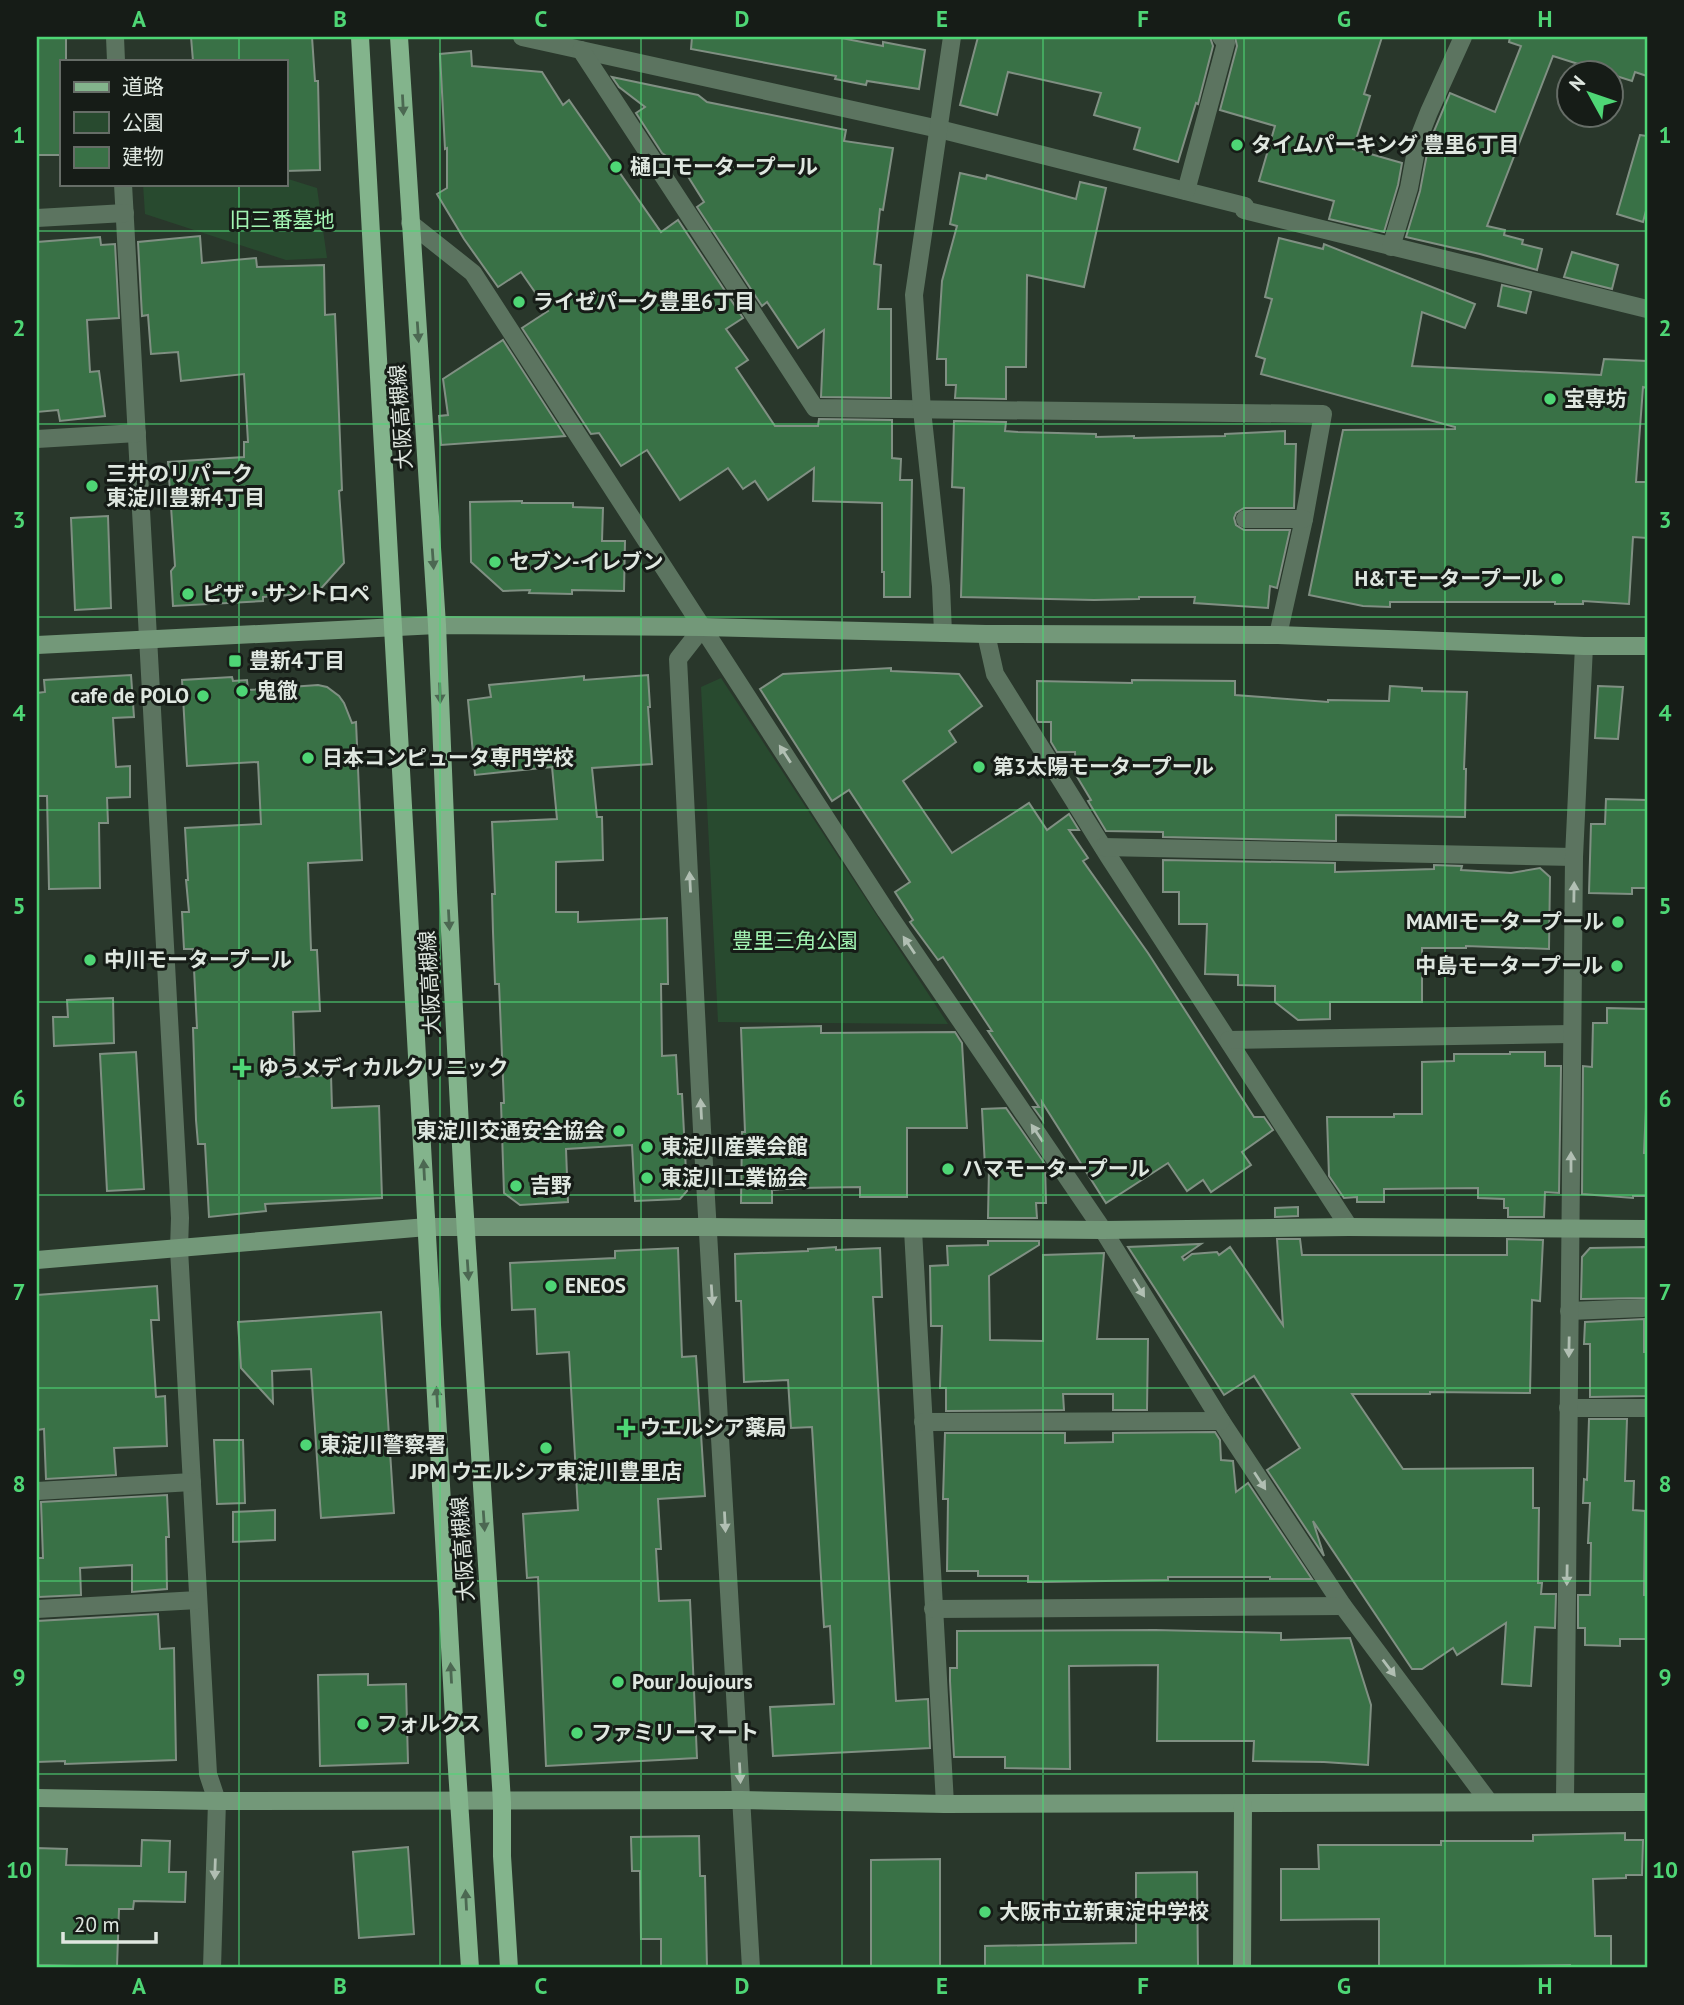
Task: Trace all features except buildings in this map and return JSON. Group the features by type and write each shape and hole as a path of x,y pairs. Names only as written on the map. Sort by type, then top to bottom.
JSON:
{"main road":[{"name":"大阪高槻線","path":"360,37 391,627 470,1968"},
{"name":"大阪高槻線","path":"399,37 437,625 466,1228 502,1801 502,1856 509,1968"}],"street":[{"path":"115,37 116,60"},
{"path":"522,37 939,129 1245,206 1244,210 1647,309"},
{"path":"943,633 942,586 922,410 914,295 951,37"},
{"path":"1186,191 1226,43 1221,37"},
{"path":"1391,247 1409,188 1418,141 1463,37"},
{"path":"581,50 815,408 1323,414 1304,519 1278,635"},
{"path":"123,186 208,1774 216,1801 212,1968"},
{"path":"37,218 125,213"},
{"path":"410,223 473,273 886,911 1103,1230 1221,1421 1343,1606 1489,1802"},
{"path":"37,439 137,433"},
{"path":"1245,519 1304,519"},
{"path":"37,645 437,625 704,627 986,634 1278,635 1647,646"},
{"path":"704,627 678,659 751,1968"},
{"path":"986,634 995,674 1103,847 1349,1227"},
{"path":"1565,1801 1574,857 1584,646"},
{"path":"1103,847 1574,857"},
{"path":"1229,1040 1572,1034"},
{"path":"37,1260 427,1227 913,1230 1349,1227 1647,1229"},
{"path":"913,1230 945,1804"},
{"path":"1569,1311 1643,1308"},
{"path":"1568,1408 1647,1408"},
{"path":"923,1422 1221,1421"},
{"path":"37,1491 192,1482"},
{"path":"37,1609 198,1600"},
{"path":"933,1609 1343,1606"},
{"path":"37,1798 216,1801 741,1800 945,1804 1647,1802"},
{"path":"1242,1968 1243,1804"}],"green space":[{"name":"旧三番墓地","path":"287,179 317,188 327,258 286,260 145,214 143,186 287,186"},
{"name":"豊里三角公園","path":"721,678 948,1024 718,1022 701,687"}],"place":[{"name":"タイムパーキング 豊里6丁目","path":"1237,145"},
{"name":"樋口モータープール","path":"616,167"},
{"name":"ライゼパーク豊里6丁目","path":"519,302"},
{"name":"宝専坊","path":"1550,399"},
{"name":"三井のリパーク 東淀川豊新4丁目","path":"92,486"},
{"name":"セブン-イレブン","path":"495,562"},
{"name":"H&Tモータープール","path":"1557,579"},
{"name":"ピザ・サントロペ","path":"188,594"},
{"name":"豊新4丁目","path":"235,661"},
{"name":"鬼徹","path":"242,691"},
{"name":"cafe de POLO","path":"203,696"},
{"name":"日本コンピュータ専門学校","path":"308,758"},
{"name":"第3太陽モータープール","path":"979,767"},
{"name":"MAMIモータープール","path":"1618,922"},
{"name":"中川モータープール","path":"90,960"},
{"name":"中島モータープール","path":"1617,966"},
{"name":"ゆうメディカルクリニック","path":"242,1068"},
{"name":"東淀川交通安全協会","path":"619,1131"},
{"name":"東淀川産業会館","path":"647,1147"},
{"name":"ハマモータープール","path":"948,1169"},
{"name":"東淀川工業協会","path":"647,1178"},
{"name":"吉野","path":"516,1186"},
{"name":"ENEOS","path":"551,1286"},
{"name":"ウエルシア薬局","path":"626,1428"},
{"name":"東淀川警察署","path":"306,1445"},
{"name":"JPM ウエルシア東淀川豊里店","path":"546,1448"},
{"name":"Pour Joujours","path":"618,1682"},
{"name":"フォルクス","path":"363,1724"},
{"name":"ファミリーマート","path":"577,1733"},
{"name":"大阪市立新東淀中学校","path":"985,1912"}]}
